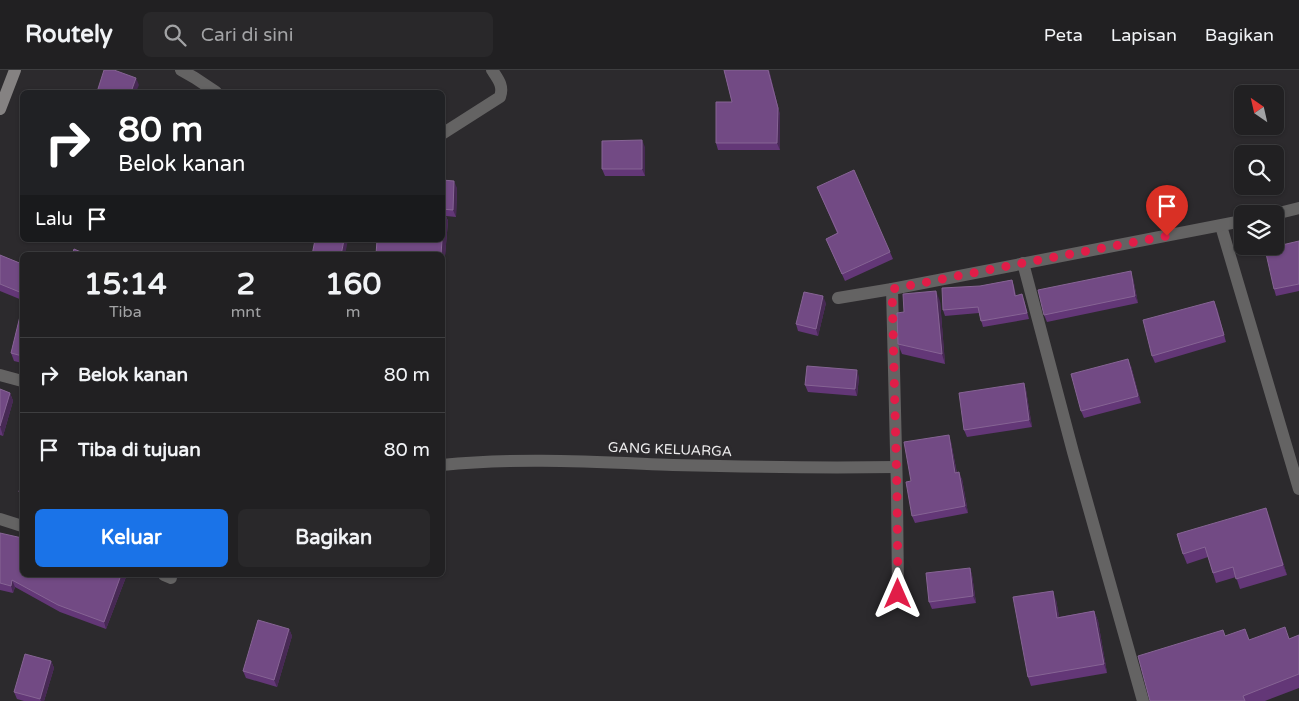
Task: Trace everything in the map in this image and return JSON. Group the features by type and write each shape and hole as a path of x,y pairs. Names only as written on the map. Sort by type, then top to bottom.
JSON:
{"main road":[{"path":"0,109 15,70"}],"street":[{"path":"181,70 213,90"},
{"path":"445,132 500,97 502,92 500,82 492,70"},
{"path":"1284,212 1299,208"},
{"path":"838,298 1234,223"},
{"path":"1221,226 1299,489"},
{"path":"1023,263 1143,701"},
{"path":"892,289 898,594"},
{"path":"0,374 20,380"},
{"name":"GANG KELUARGA","path":"445,465 470,462 585,461 815,468 896,467"},
{"path":"0,518 20,525"}],"building":[{"path":"104,70 114,70 136,78 132,90 98,90"},
{"path":"724,70 768,70 778,108 777,143 716,143 716,102 732,102"},
{"path":"642,140 642,169 602,169 602,141"},
{"path":"854,170 890,252 842,274 826,239 838,233 817,187"},
{"path":"445,180 454,181 453,210 445,209"},
{"path":"1299,241 1299,284 1274,289 1266,255 1284,255 1284,245"},
{"path":"315,242 344,242 342,252 313,252"},
{"path":"377,242 442,242 441,252 376,252"},
{"path":"0,255 20,263 20,292 0,284"},
{"path":"1131,271 1135,296 1044,315 1038,290"},
{"path":"1012,280 1015,296 1022,294 1027,313 981,321 978,307 943,310 942,288 980,286"},
{"path":"936,291 942,354 898,344 897,313 904,312 903,294"},
{"path":"804,292 823,296 816,329 796,324"},
{"path":"1214,301 1224,335 1152,356 1143,320"},
{"path":"20,316 20,355 11,353"},
{"path":"1128,359 1138,396 1081,411 1071,374"},
{"path":"807,366 857,370 855,389 805,385"},
{"path":"1024,383 1029,420 964,430 959,393"},
{"path":"0,389 10,393 0,426"},
{"path":"949,435 955,473 959,472 965,506 912,516 906,482 911,481 904,442"},
{"path":"1266,508 1283,565 1236,579 1233,567 1213,573 1205,547 1183,554 1177,534"},
{"path":"0,533 20,538 20,577 120,577 104,622 58,605 12,580 11,586 0,583"},
{"path":"970,568 973,596 929,602 926,573"},
{"path":"1053,591 1057,618 1094,611 1104,664 1028,677 1013,597"},
{"path":"258,620 289,629 274,680 243,671"},
{"path":"1285,627 1289,639 1299,635 1299,674 1243,696 1245,701 1150,701 1138,656 1223,630 1225,636 1245,629 1249,640"},
{"path":"25,654 51,661 40,699 14,692"}],"route":[{"path":"898,594 892,289 1167,236"}]}
